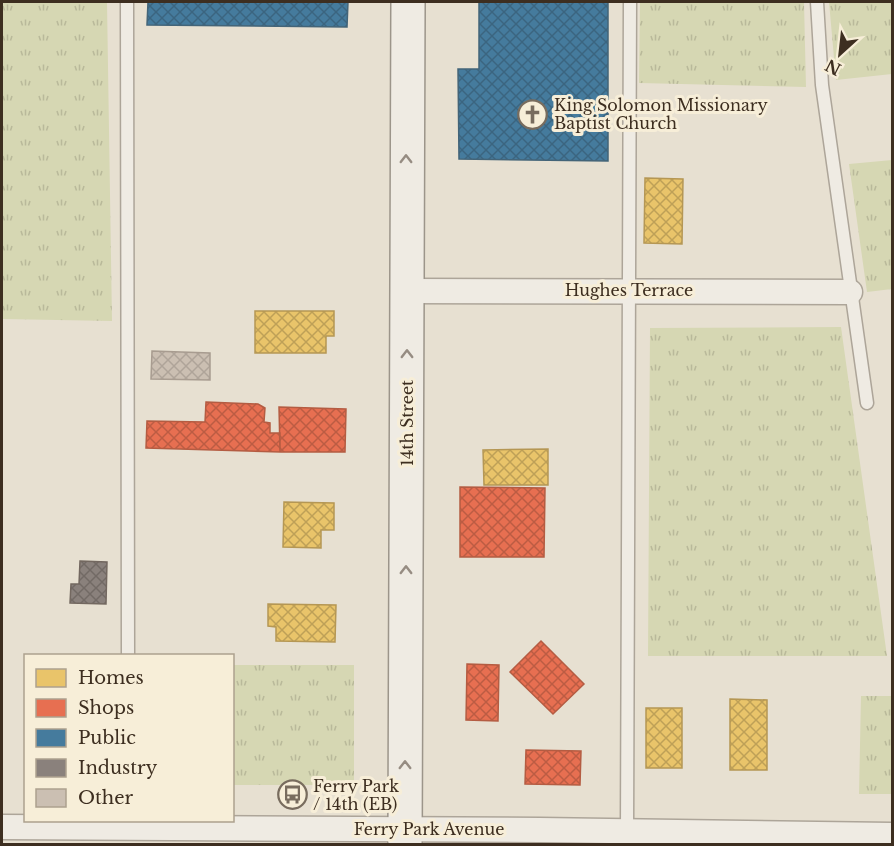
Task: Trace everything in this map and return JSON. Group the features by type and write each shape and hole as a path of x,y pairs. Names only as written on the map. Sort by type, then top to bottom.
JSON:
{"street":[{"name":"14th Street","path":"405,837 408,2"},
{"name":"Hughes Terrace","path":"407,291 850,292"},
{"name":"Ferry Park Avenue","path":"2,827 127,824 405,837 627,831 892,835"}],"lane":[{"path":"127,2 128,654"},
{"path":"627,831 630,2"},
{"path":"817,2 822,85 867,403"}],"green space":[{"path":"2,2 107,2 112,321 2,319"},
{"path":"640,2 804,2 806,87 639,83"},
{"path":"829,2 892,2 892,74 836,80"},
{"path":"892,160 892,289 867,292 849,164"},
{"path":"841,327 887,656 648,656 650,328"},
{"path":"234,665 354,665 354,785 234,785"},
{"path":"861,696 892,696 892,794 859,794"}],"building: Homes":[{"path":"645,178 683,179 682,244 644,243"},
{"path":"255,311 334,311 334,336 326,336 326,353 255,353"},
{"path":"548,449 548,485 484,485 483,450"},
{"path":"284,502 334,503 334,530 321,530 321,548 283,547"},
{"path":"268,604 336,605 335,642 276,641 276,627 268,626"},
{"path":"730,699 767,700 767,770 730,770"},
{"path":"646,708 682,708 682,768 646,768"}],"building: Shops":[{"path":"206,402 258,404 265,408 264,422 270,423 270,433 280,433 280,452 146,448 147,421 205,422"},
{"path":"279,407 346,409 345,452 280,452"},
{"path":"460,487 545,488 544,557 460,557"},
{"path":"541,641 584,684 553,714 510,672"},
{"path":"467,664 499,665 498,721 466,720"},
{"path":"526,750 581,751 580,785 525,784"}],"building: Public":[{"path":"148,2 348,2 347,27 147,25"},
{"name":"King Solomon Missionary Baptist Church","path":"479,2 608,2 608,161 459,159 458,69 479,69"}],"building: Industry":[{"path":"80,561 107,562 106,604 70,603 71,584 79,584"}],"building: Other":[{"path":"152,351 210,353 210,380 151,379"}],"place":[{"name":"King Solomon Missionary Baptist Church","path":"533,114"},
{"name":"Ferry Park / 14th (EB)","path":"292,795"}]}
